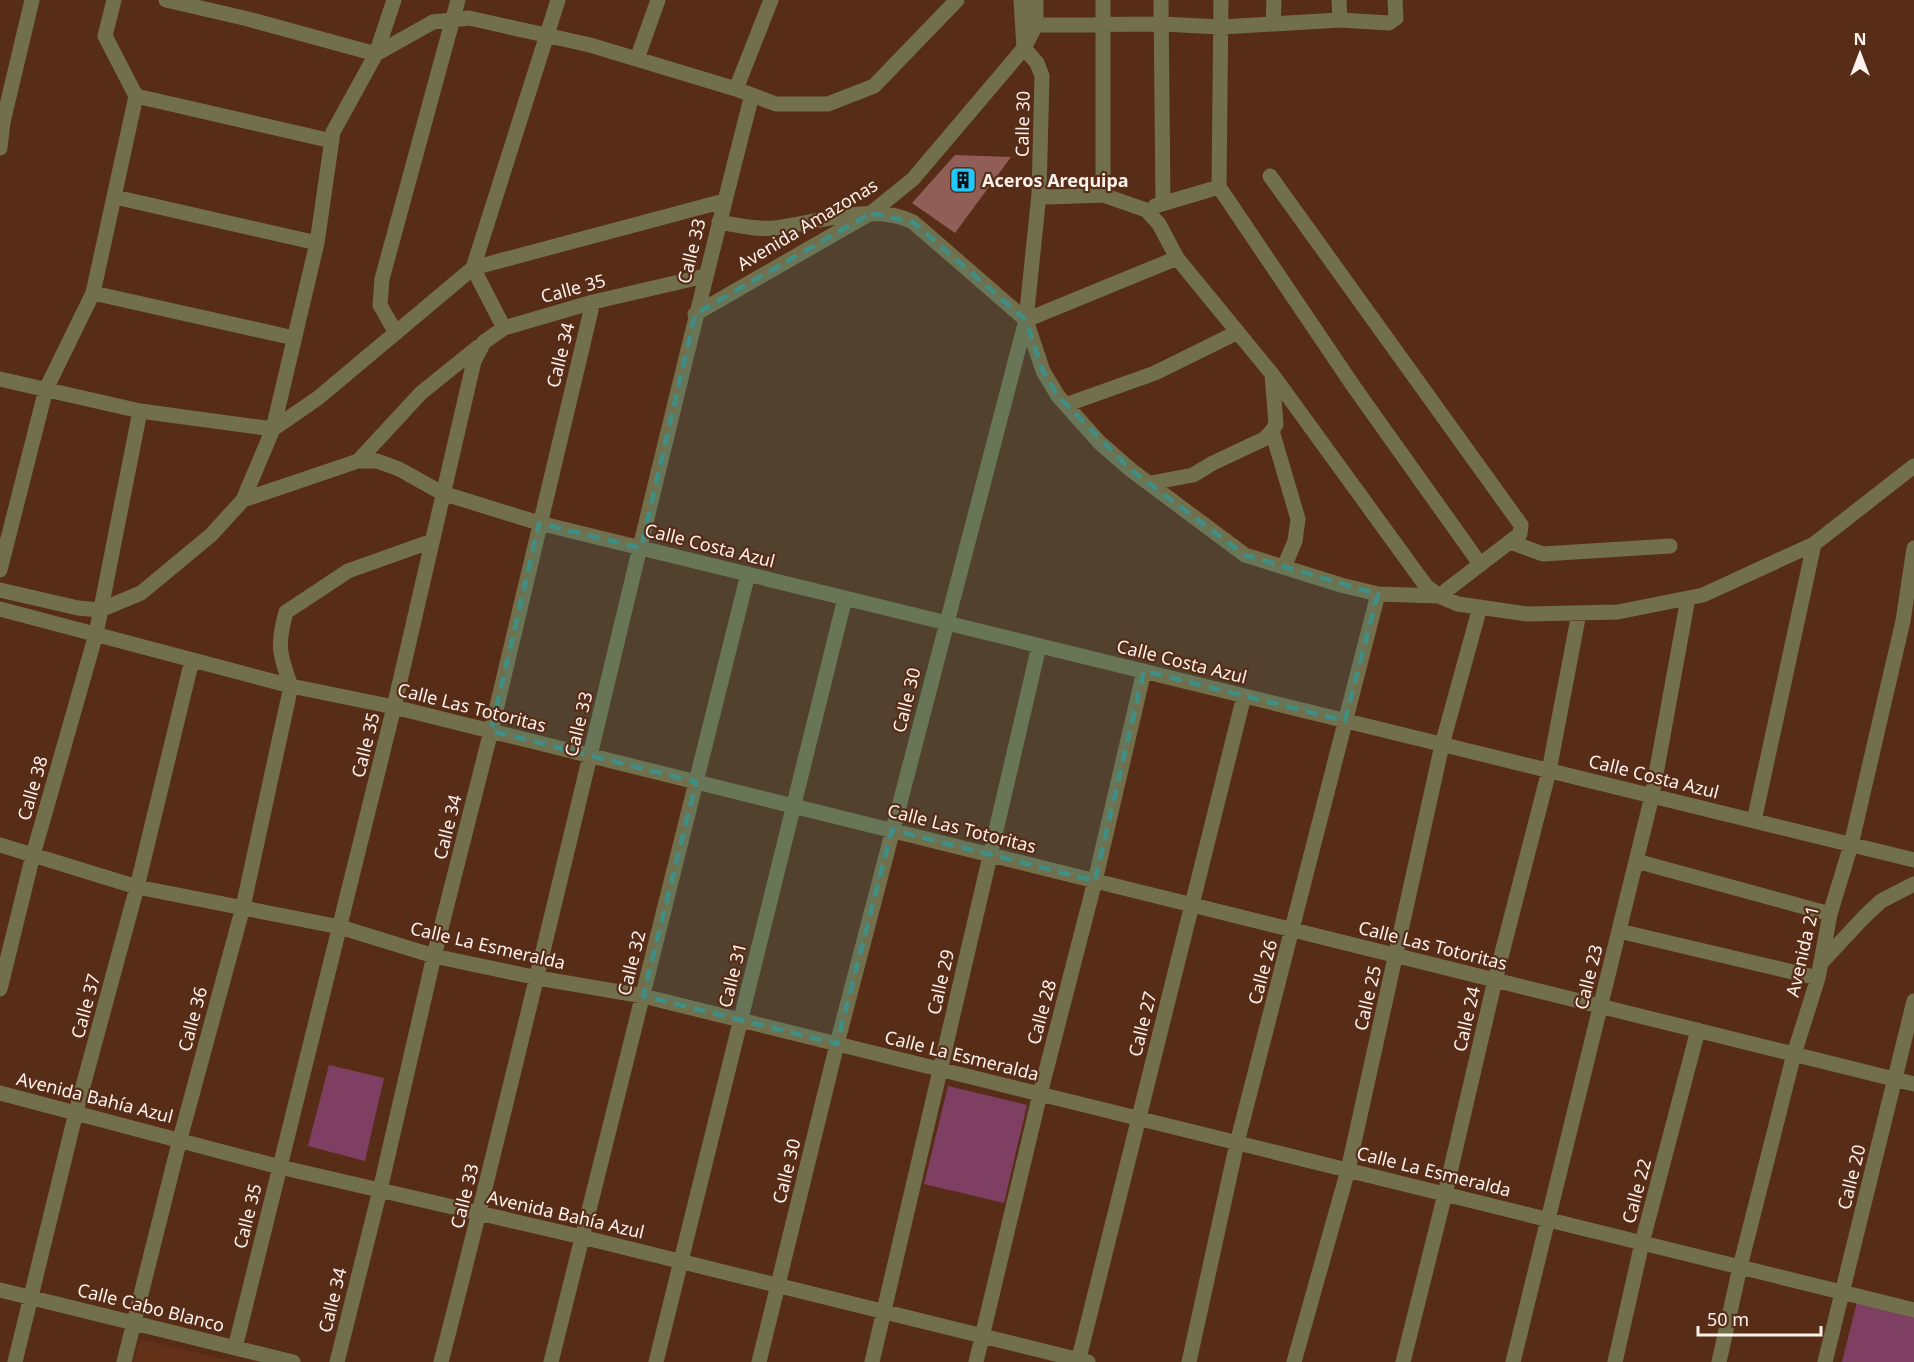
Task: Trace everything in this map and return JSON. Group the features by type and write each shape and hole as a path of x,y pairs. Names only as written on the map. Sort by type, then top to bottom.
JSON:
{"street":[{"path":"0,148 3,122 32,0"},
{"path":"0,570 46,389 93,293 136,96 105,36 114,0"},
{"path":"166,0 248,19 376,54 433,22 469,18 547,35 637,59 736,88 776,104 828,104 874,86 957,0"},
{"path":"0,590 78,608 100,610 141,593 211,535 243,500 273,429 317,243 333,132 376,54 394,0"},
{"path":"396,333 380,305 382,279 458,0"},
{"path":"504,328 473,268 558,0"},
{"path":"637,59 658,0"},
{"path":"736,88 771,0"},
{"path":"1021,0 1024,48"},
{"name":"Avenida Amazonas","path":"695,314 871,213 913,179 1024,48 1036,25 1036,0"},
{"path":"1103,0 1103,195"},
{"path":"1161,0 1163,203"},
{"path":"1221,0 1219,187 1354,387 1480,564"},
{"path":"1273,24 1274,0"},
{"path":"1339,0 1340,20"},
{"path":"1036,25 1162,24 1221,27 1340,20 1393,22 1396,18 1395,0"},
{"name":"Calle 30","path":"759,1362 837,1044 945,623 1026,320 1040,194 1042,76 1037,63 1024,48"},
{"name":"Calle 33","path":"441,1362 538,978 695,314 752,94"},
{"path":"136,96 332,141"},
{"path":"719,222 772,228 871,213 904,218 913,222 1026,320 1043,371 1058,396 1099,442 1131,470 1245,555 1378,594 1439,596 1520,534 1521,525 1270,176"},
{"path":"1146,210 1219,187"},
{"path":"1040,194 1049,197 1103,195 1146,210 1159,224 1177,258 1272,374 1426,586 1439,596 1458,604 1527,614 1618,612 1703,595 1814,544 1914,466"},
{"path":"115,197 317,243"},
{"path":"0,379 140,411 273,429 318,398 473,268 724,201"},
{"path":"1026,320 1177,258"},
{"name":"Calle 35","path":"235,1348 394,707 474,361 484,342 504,328 593,302 705,276"},
{"path":"93,293 294,338"},
{"name":"Calle 34","path":"337,1362 380,1190 434,956 492,731 539,523 593,302"},
{"path":"1068,405 1155,373 1238,332"},
{"path":"243,500 358,461 421,393 484,342"},
{"path":"1272,374 1276,416 1272,431 1298,519 1295,541 1284,567"},
{"name":"Calle 38","path":"0,989 6,939 33,855 96,634 140,411"},
{"path":"1151,483 1193,475 1255,444 1272,431"},
{"name":"Calle Costa Azul","path":"358,461 377,461 399,469 442,493 539,523 1914,860"},
{"path":"291,686 283,663 279,637 286,612 348,571 432,541"},
{"path":"1510,542 1544,554 1670,546"},
{"path":"1754,821 1814,544"},
{"name":"Avenida 21","path":"1719,1362 1740,1267 1794,1054 1819,971 1830,914 1851,845 1908,622 1914,548"},
{"name":"Calle 32","path":"551,1362 748,574"},
{"name":"Calle 26","path":"1189,1362 1237,1143 1378,594"},
{"name":"Calle 31","path":"656,1362 845,598"},
{"name":"Calle 23","path":"1513,1362 1652,796 1688,598"},
{"name":"Calle 25","path":"1294,1362 1348,1170 1442,745 1480,607"},
{"name":"Calle Las Totoritas","path":"0,609 291,686 394,707 492,731 1914,1084"},
{"name":"Calle 24","path":"1403,1362 1495,980 1549,771 1579,613"},
{"name":"Calle 29","path":"872,1362 1039,646"},
{"name":"Calle 37","path":"15,1362 76,1112 137,887 192,660"},
{"name":"Calle 28","path":"976,1362 1040,1094 1095,881 1144,671"},
{"name":"Calle 36","path":"124,1362 180,1139 243,907 291,686"},
{"name":"Calle 27","path":"1082,1361 1139,1118 1244,696"},
{"name":"Calle La Esmeralda","path":"0,845 137,887 340,927 434,956 538,978 643,996 1914,1310"},
{"path":"1636,861 1830,914"},
{"path":"1619,931 1819,971 1864,917 1881,902 1914,884"},
{"name":"Calle 20","path":"1825,1362 1914,1001"},
{"name":"Calle 22","path":"1615,1362 1642,1243 1698,1030"},
{"name":"Avenida Bahía Azul","path":"0,1093 280,1167 682,1261 1082,1361"},
{"name":"Calle Cabo Blanco","path":"0,1290 293,1362"}],"highlighted area":[{"path":"871,213 913,222 1026,320 1043,371 1058,396 1131,470 1245,555 1378,594 1345,721 1144,671 1095,881 892,830 837,1044 643,996 696,782 491,731 539,523 641,548 695,314"}],"shaded area":[{"path":"329,1065 384,1078 365,1161 308,1146"},
{"path":"948,1086 1027,1105 1004,1203 924,1184"},
{"path":"1857,1302 1914,1316 1914,1362 1842,1362"},
{"path":"140,1339 234,1362 134,1362"}],"building":[{"name":"Aceros Arequipa","path":"955,155 1011,157 955,233 912,203"}],"place":[{"name":"Aceros Arequipa","path":"963,180"}]}
